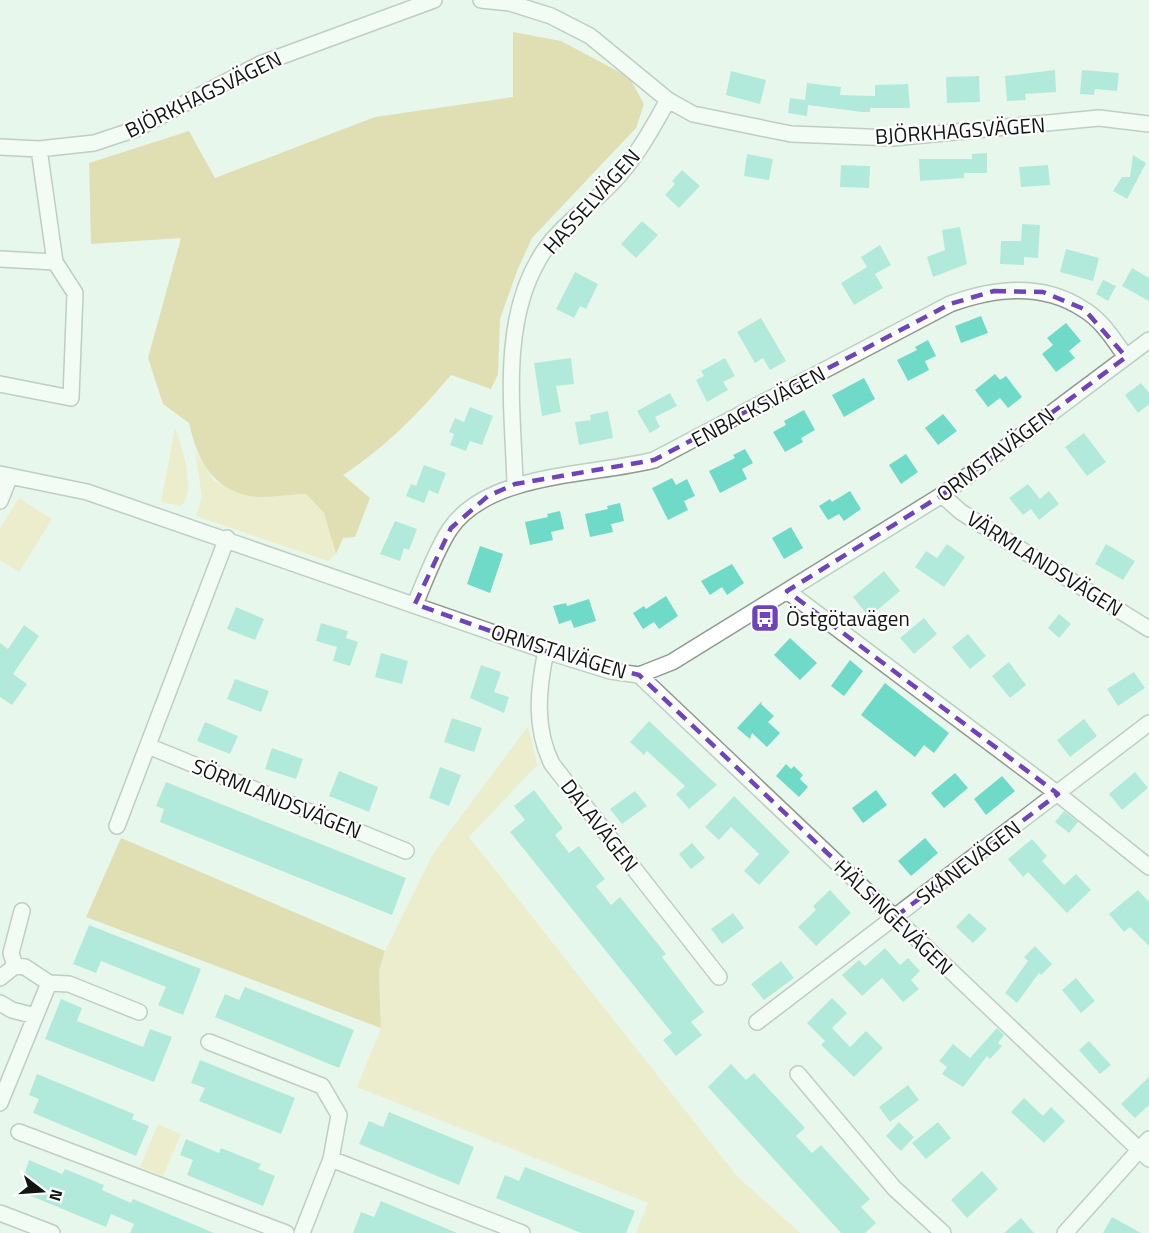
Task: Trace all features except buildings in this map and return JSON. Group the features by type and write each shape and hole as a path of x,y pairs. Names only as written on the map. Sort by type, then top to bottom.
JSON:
{"street":[{"name":"BJÖRKHAGSVÄGEN","path":"0,147 39,149 94,143 136,129 260,64 434,0"},
{"name":"BJÖRKHAGSVÄGEN","path":"481,0 510,3 551,16 590,36 668,100 693,114 791,135 893,138 1099,118 1149,124"},
{"name":"HASSELVÄGEN","path":"515,484 512,368 515,326 526,286 539,257 621,174 646,139 668,100"},
{"path":"0,384 71,398 75,293 55,262 39,149"},
{"path":"0,259 55,262"},
{"name":"ENBACKSVÄGEN","path":"416,604 451,528 465,512 488,496 515,484 621,468 654,460 950,304 975,295 1017,290 1043,292 1064,299 1084,309 1106,328 1126,357"},
{"name":"ORMSTAVÄGEN","path":"5,475 87,492 227,538 546,651 610,671 639,675 672,662 942,495 1149,340"},
{"path":"0,501 5,475"},
{"name":"VÄRMLANDSVÄGEN","path":"942,495 961,512 1147,623"},
{"path":"117,826 227,538"},
{"path":"787,591 1058,794 1149,867"},
{"name":"DALAVÄGEN","path":"546,651 540,684 540,726 544,749 552,764 719,977"},
{"name":"HÄLSINGEVÄGEN","path":"639,675 1145,1149"},
{"name":"SKÅNEVÄGEN","path":"757,1022 1149,723"},
{"name":"SÖRMLANDSVÄGEN","path":"148,746 406,851"},
{"path":"15,966 11,952 22,911"},
{"path":"0,978 15,966 25,967 49,983 69,984 139,1012"},
{"path":"0,1103 49,983"},
{"path":"0,1003 12,1010 35,1016"},
{"path":"209,1042 322,1086 339,1115 332,1159 302,1233"},
{"path":"798,1074 894,1188 943,1233"},
{"path":"19,1132 286,1233"},
{"path":"1065,1233 1145,1149"},
{"path":"332,1159 522,1233"},
{"path":"0,1213 52,1233"}],"highlighted area":[{"path":"994,291 1043,292 1084,309 1126,357 942,495 787,591 1058,794 895,917 639,675 546,651 415,604 451,528 488,496 515,484 654,460 950,304"}],"shaded area":[{"path":"513,32 561,41 629,77 644,104 636,128 532,238 517,271 500,319 498,374 491,389 451,375 401,429 343,475 370,498 355,537 343,538 336,554 324,513 306,494 256,497 236,492 225,486 207,470 196,448 189,423 163,404 148,358 181,238 91,244 89,163 189,131 215,178 375,117 513,97"},
{"path":"175,428 187,468 188,480 186,499 181,506 161,502"},
{"path":"195,451 214,481 250,496 305,494 324,513 336,554 328,561 196,516 202,497"},
{"path":"19,498 52,519 19,572 0,560 0,528"},
{"path":"528,726 537,765 469,837 737,1176 800,1233 636,1233 648,1203 357,1087 381,1028 379,971 385,951 433,854"},
{"path":"121,838 385,951 379,971 381,1028 86,917"},
{"path":"158,1124 181,1134 163,1176 140,1167"}],"place":[{"name":"Östgötavägen","path":"765,618"}]}
